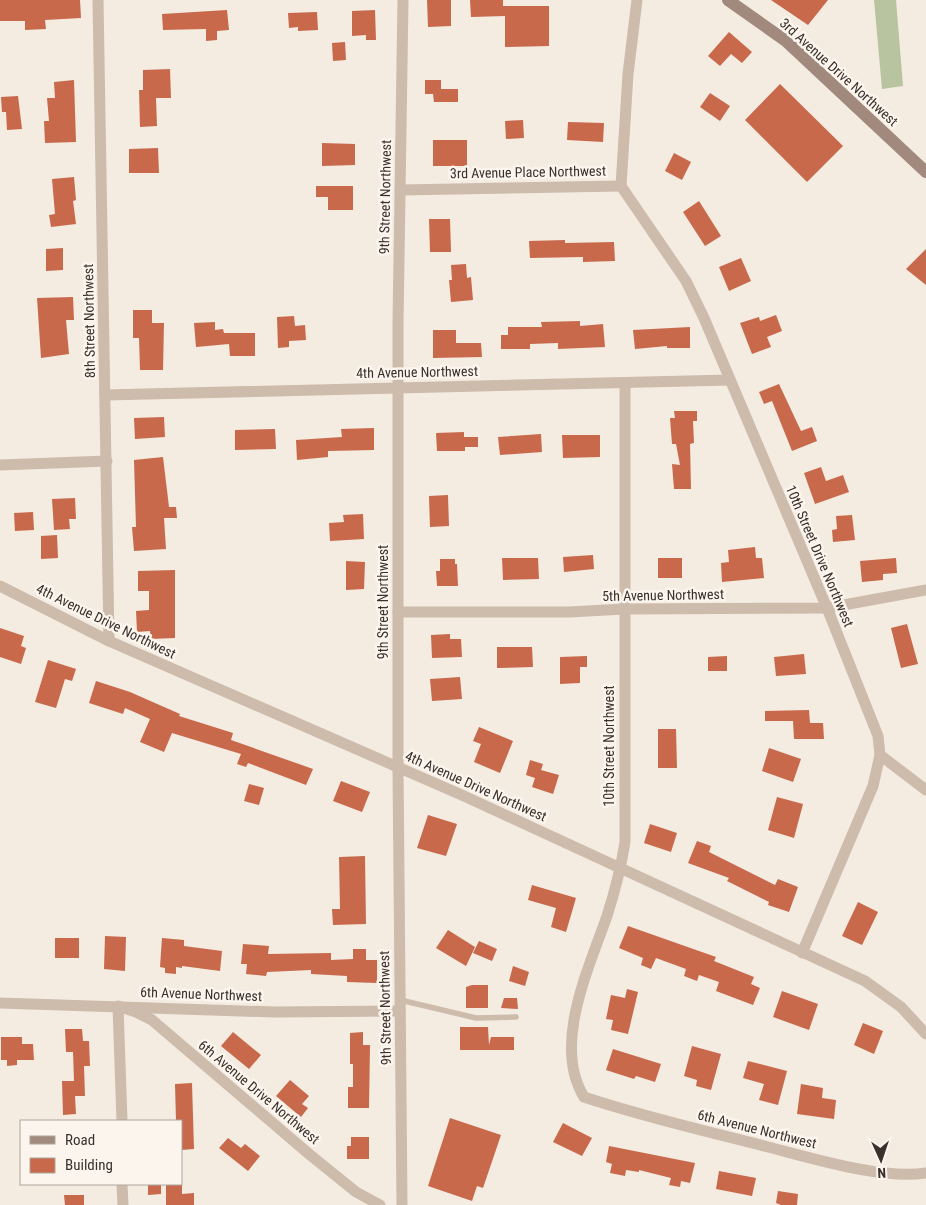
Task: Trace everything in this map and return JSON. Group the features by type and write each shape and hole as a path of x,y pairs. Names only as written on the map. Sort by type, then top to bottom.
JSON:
{"main road":[{"name":"3rd Avenue Drive Northwest","path":"728,0 786,41 926,172"}],"street":[{"name":"8th Street Northwest","path":"98,0 109,641"},
{"name":"9th Street Northwest","path":"402,1205 398,768 398,386 403,0"},
{"name":"3rd Avenue Place Northwest","path":"400,190 621,186 628,74 637,0"},
{"name":"10th Street Drive Northwest","path":"621,186 686,281 704,318 827,608 878,736 880,755 873,786 802,953"},
{"name":"4th Avenue Northwest","path":"105,394 398,386 625,384 730,380"},
{"name":"10th Street Northwest","path":"584,1097 573,1069 572,1037 575,1009 621,870 624,842 625,384"},
{"path":"0,465 106,461"},
{"name":"4th Avenue Drive Northwest","path":"0,586 109,641 398,768 802,953 882,992 901,1007 926,1034"},
{"name":"5th Avenue Northwest","path":"398,612 569,612 624,609 827,608 926,590"},
{"path":"880,755 926,790"},
{"name":"6th Avenue Northwest","path":"0,1003 275,1012 400,1005"},
{"path":"118,1006 122,1120"},
{"name":"6th Avenue Drive Northwest","path":"118,1006 152,1020 349,1187 380,1205"},
{"name":"6th Avenue Northwest","path":"584,1097 624,1110 831,1163 892,1174 926,1173"},
{"path":"122,1185 123,1205"}],"lane":[{"path":"400,1005 476,1018 516,1018"}],"green space":[{"path":"874,0 896,0 903,86 882,89"}],"building":[{"path":"0,0 80,0 81,18 45,20 46,29 25,30 25,21 0,21"},
{"path":"427,0 451,0 451,26 428,27"},
{"path":"470,0 503,0 503,6 549,6 549,46 505,47 505,16 471,17"},
{"path":"771,0 828,0 808,25"},
{"path":"227,10 229,30 217,31 217,40 206,41 206,29 163,30 162,14"},
{"path":"375,10 376,40 366,40 366,35 352,36 352,11"},
{"path":"317,12 318,30 298,31 298,27 289,28 288,13"},
{"path":"729,32 752,52 742,63 731,54 720,66 708,56"},
{"path":"345,42 346,60 333,61 332,43"},
{"path":"170,69 171,98 156,98 157,126 140,127 139,90 143,90 143,70"},
{"path":"74,80 76,142 45,143 44,121 49,121 47,98 55,98 54,82"},
{"path":"425,80 441,80 441,89 458,89 458,102 434,102 433,94 425,94"},
{"path":"780,84 843,146 807,182 745,120"},
{"path":"710,93 730,106 720,121 700,107"},
{"path":"18,96 22,129 7,130 6,112 2,112 1,97"},
{"path":"523,120 524,138 506,139 505,121"},
{"path":"568,122 604,123 603,142 567,140"},
{"path":"433,140 467,140 467,166 433,166"},
{"path":"322,143 355,144 355,165 322,166"},
{"path":"158,148 159,173 129,173 129,149"},
{"path":"674,153 691,162 682,180 665,171"},
{"path":"74,177 76,200 73,201 76,224 51,227 49,215 55,214 52,179"},
{"path":"316,186 353,186 353,210 328,210 328,197 316,197"},
{"path":"699,201 721,236 705,246 683,212"},
{"path":"429,219 450,219 451,252 430,252"},
{"path":"565,240 565,243 614,242 615,261 583,262 583,257 530,258 529,241"},
{"path":"63,248 63,270 46,271 46,249"},
{"path":"926,249 926,285 906,269"},
{"path":"741,258 751,281 729,291 719,267"},
{"path":"466,264 467,278 471,277 473,300 451,302 449,280 452,280 451,265"},
{"path":"73,297 74,320 66,320 69,354 41,358 37,298"},
{"path":"133,310 152,310 152,323 164,323 163,370 140,370 139,338 133,338"},
{"path":"776,315 782,331 767,337 771,347 752,354 740,323 759,317 760,321"},
{"path":"294,316 295,326 305,325 306,340 289,341 289,347 278,348 277,317"},
{"path":"580,321 580,326 603,324 605,347 558,349 558,343 530,344 530,349 501,349 501,335 508,335 508,327 542,327 541,322"},
{"path":"215,322 215,330 223,329 224,333 255,333 255,356 230,356 229,344 196,347 194,323"},
{"path":"690,327 690,348 667,348 667,346 635,349 633,330"},
{"path":"433,330 456,330 456,343 481,343 482,357 433,358"},
{"path":"779,384 801,431 812,427 817,441 792,451 772,401 764,404 759,392"},
{"path":"674,411 697,411 697,421 693,421 694,443 690,444 691,489 674,489 672,464 680,465 676,444 672,444 670,418 675,418"},
{"path":"164,417 165,437 135,439 134,418"},
{"path":"374,428 374,450 328,451 328,457 297,460 296,440 342,437 341,429"},
{"path":"275,429 276,449 235,450 235,430"},
{"path":"464,432 464,437 478,437 478,447 465,447 465,451 437,451 436,433"},
{"path":"541,434 542,452 500,455 498,437"},
{"path":"562,435 600,435 600,457 563,458"},
{"path":"163,457 169,507 176,507 177,518 164,518 166,549 134,551 132,527 136,527 134,460"},
{"path":"821,467 826,481 843,475 849,492 815,504 804,473"},
{"path":"448,495 449,526 430,527 429,496"},
{"path":"75,498 76,519 69,519 70,529 54,530 52,499"},
{"path":"33,512 34,530 15,531 14,513"},
{"path":"363,514 364,539 330,541 329,523 344,522 343,515"},
{"path":"852,515 855,540 833,542 832,530 837,529 836,516"},
{"path":"57,535 58,558 41,559 41,536"},
{"path":"755,547 756,558 762,558 764,578 722,582 721,563 729,562 728,550"},
{"path":"593,555 594,569 564,572 563,557"},
{"path":"502,558 538,558 539,579 503,580"},
{"path":"658,558 682,558 682,578 658,578"},
{"path":"896,558 897,573 883,574 883,580 862,582 860,561"},
{"path":"440,559 455,559 458,586 437,586 436,571 440,571"},
{"path":"346,561 365,562 364,589 346,590"},
{"path":"175,570 175,638 150,639 150,631 137,632 136,611 149,610 149,591 138,591 138,571"},
{"path":"907,624 918,664 901,668 891,628"},
{"path":"0,628 24,636 21,646 26,648 21,664 0,657"},
{"path":"450,634 450,639 461,639 462,657 432,658 431,635"},
{"path":"497,647 532,647 533,667 497,668"},
{"path":"804,654 806,674 776,676 774,657"},
{"path":"587,656 587,667 580,667 580,683 560,684 560,657"},
{"path":"727,656 727,671 708,671 708,657"},
{"path":"48,660 76,669 72,681 65,679 56,708 35,702"},
{"path":"460,677 462,699 432,701 430,679"},
{"path":"96,681 130,692 180,714 179,716 233,733 231,740 313,769 306,785 248,763 246,767 237,764 241,754 172,733 164,752 140,742 150,719 125,708 123,714 89,703"},
{"path":"809,710 810,723 823,723 824,739 794,739 793,721 765,721 765,711"},
{"path":"479,727 513,741 500,773 474,762 481,744 473,741"},
{"path":"658,729 676,729 677,768 658,768"},
{"path":"769,748 801,759 793,782 762,771"},
{"path":"530,760 543,764 541,770 559,775 553,794 532,787 535,778 526,775"},
{"path":"341,781 370,792 362,812 333,801"},
{"path":"249,784 264,788 259,805 244,801"},
{"path":"777,797 803,804 794,838 768,830"},
{"path":"428,815 457,824 446,856 417,848"},
{"path":"650,824 677,833 671,852 644,843"},
{"path":"697,841 711,846 709,852 775,885 778,879 798,887 789,912 768,905 769,902 727,881 729,878 688,863"},
{"path":"365,856 366,924 333,925 332,909 340,909 339,857"},
{"path":"532,885 576,898 566,932 551,927 556,908 528,900"},
{"path":"858,902 878,912 862,945 842,936"},
{"path":"628,926 716,957 714,961 754,977 751,984 760,988 753,1005 716,991 719,982 699,975 697,981 684,976 686,969 656,958 651,969 641,965 643,958 619,948"},
{"path":"448,930 475,947 466,966 436,948"},
{"path":"105,936 126,937 125,971 104,969"},
{"path":"55,938 79,938 79,958 55,958"},
{"path":"162,938 184,940 184,946 222,951 220,971 182,966 182,968 176,967 176,974 165,973 165,968 160,967"},
{"path":"479,941 497,949 492,961 473,953"},
{"path":"243,944 269,946 268,954 331,953 331,960 353,959 353,949 366,949 366,960 377,960 377,983 347,982 347,976 311,974 311,970 267,972 266,976 246,974 247,964 241,964"},
{"path":"513,966 529,972 525,986 509,981"},
{"path":"488,985 488,1008 466,1008 466,987"},
{"path":"627,989 638,992 628,1034 611,1030 613,1020 606,1019 611,995 625,998"},
{"path":"782,991 818,1004 809,1030 773,1017"},
{"path":"504,998 517,998 518,1009 501,1008"},
{"path":"863,1023 883,1031 874,1054 854,1045"},
{"path":"460,1027 488,1027 489,1045 491,1037 514,1037 514,1050 460,1050"},
{"path":"65,1029 82,1029 83,1041 89,1041 90,1066 84,1066 85,1096 75,1096 76,1114 63,1115 62,1081 74,1081 73,1052 66,1052"},
{"path":"233,1032 261,1055 249,1069 221,1046"},
{"path":"363,1032 363,1045 370,1045 369,1108 348,1108 348,1087 353,1087 353,1064 350,1064 350,1033"},
{"path":"1,1037 22,1037 22,1044 33,1044 34,1060 17,1060 17,1065 7,1066 7,1060 1,1060"},
{"path":"692,1046 721,1054 711,1090 696,1086 697,1080 684,1076"},
{"path":"613,1049 661,1064 655,1082 636,1076 634,1079 606,1070"},
{"path":"748,1061 787,1071 778,1105 759,1100 764,1084 743,1078"},
{"path":"290,1080 309,1096 302,1104 308,1108 301,1117 276,1096"},
{"path":"192,1083 194,1149 182,1150 182,1120 176,1120 175,1084"},
{"path":"801,1084 823,1088 822,1098 836,1100 834,1119 797,1114"},
{"path":"450,1118 501,1135 483,1188 477,1186 472,1201 428,1186"},
{"path":"563,1123 592,1138 582,1156 553,1142"},
{"path":"351,1137 369,1137 369,1159 347,1159 347,1146 351,1146"},
{"path":"228,1138 241,1148 245,1144 260,1156 248,1171 219,1148"},
{"path":"609,1146 695,1163 690,1183 681,1181 680,1187 669,1185 671,1178 639,1170 639,1172 626,1170 625,1176 610,1173 612,1164 606,1162"},
{"path":"719,1171 756,1178 752,1196 716,1189"},
{"path":"148,1185 161,1185 161,1194 148,1195"},
{"path":"166,1185 182,1185 182,1194 194,1193 194,1205 166,1205"},
{"path":"778,1191 798,1194 797,1205 781,1205 776,1203"},
{"path":"64,1195 84,1195 84,1205 65,1205"}]}
